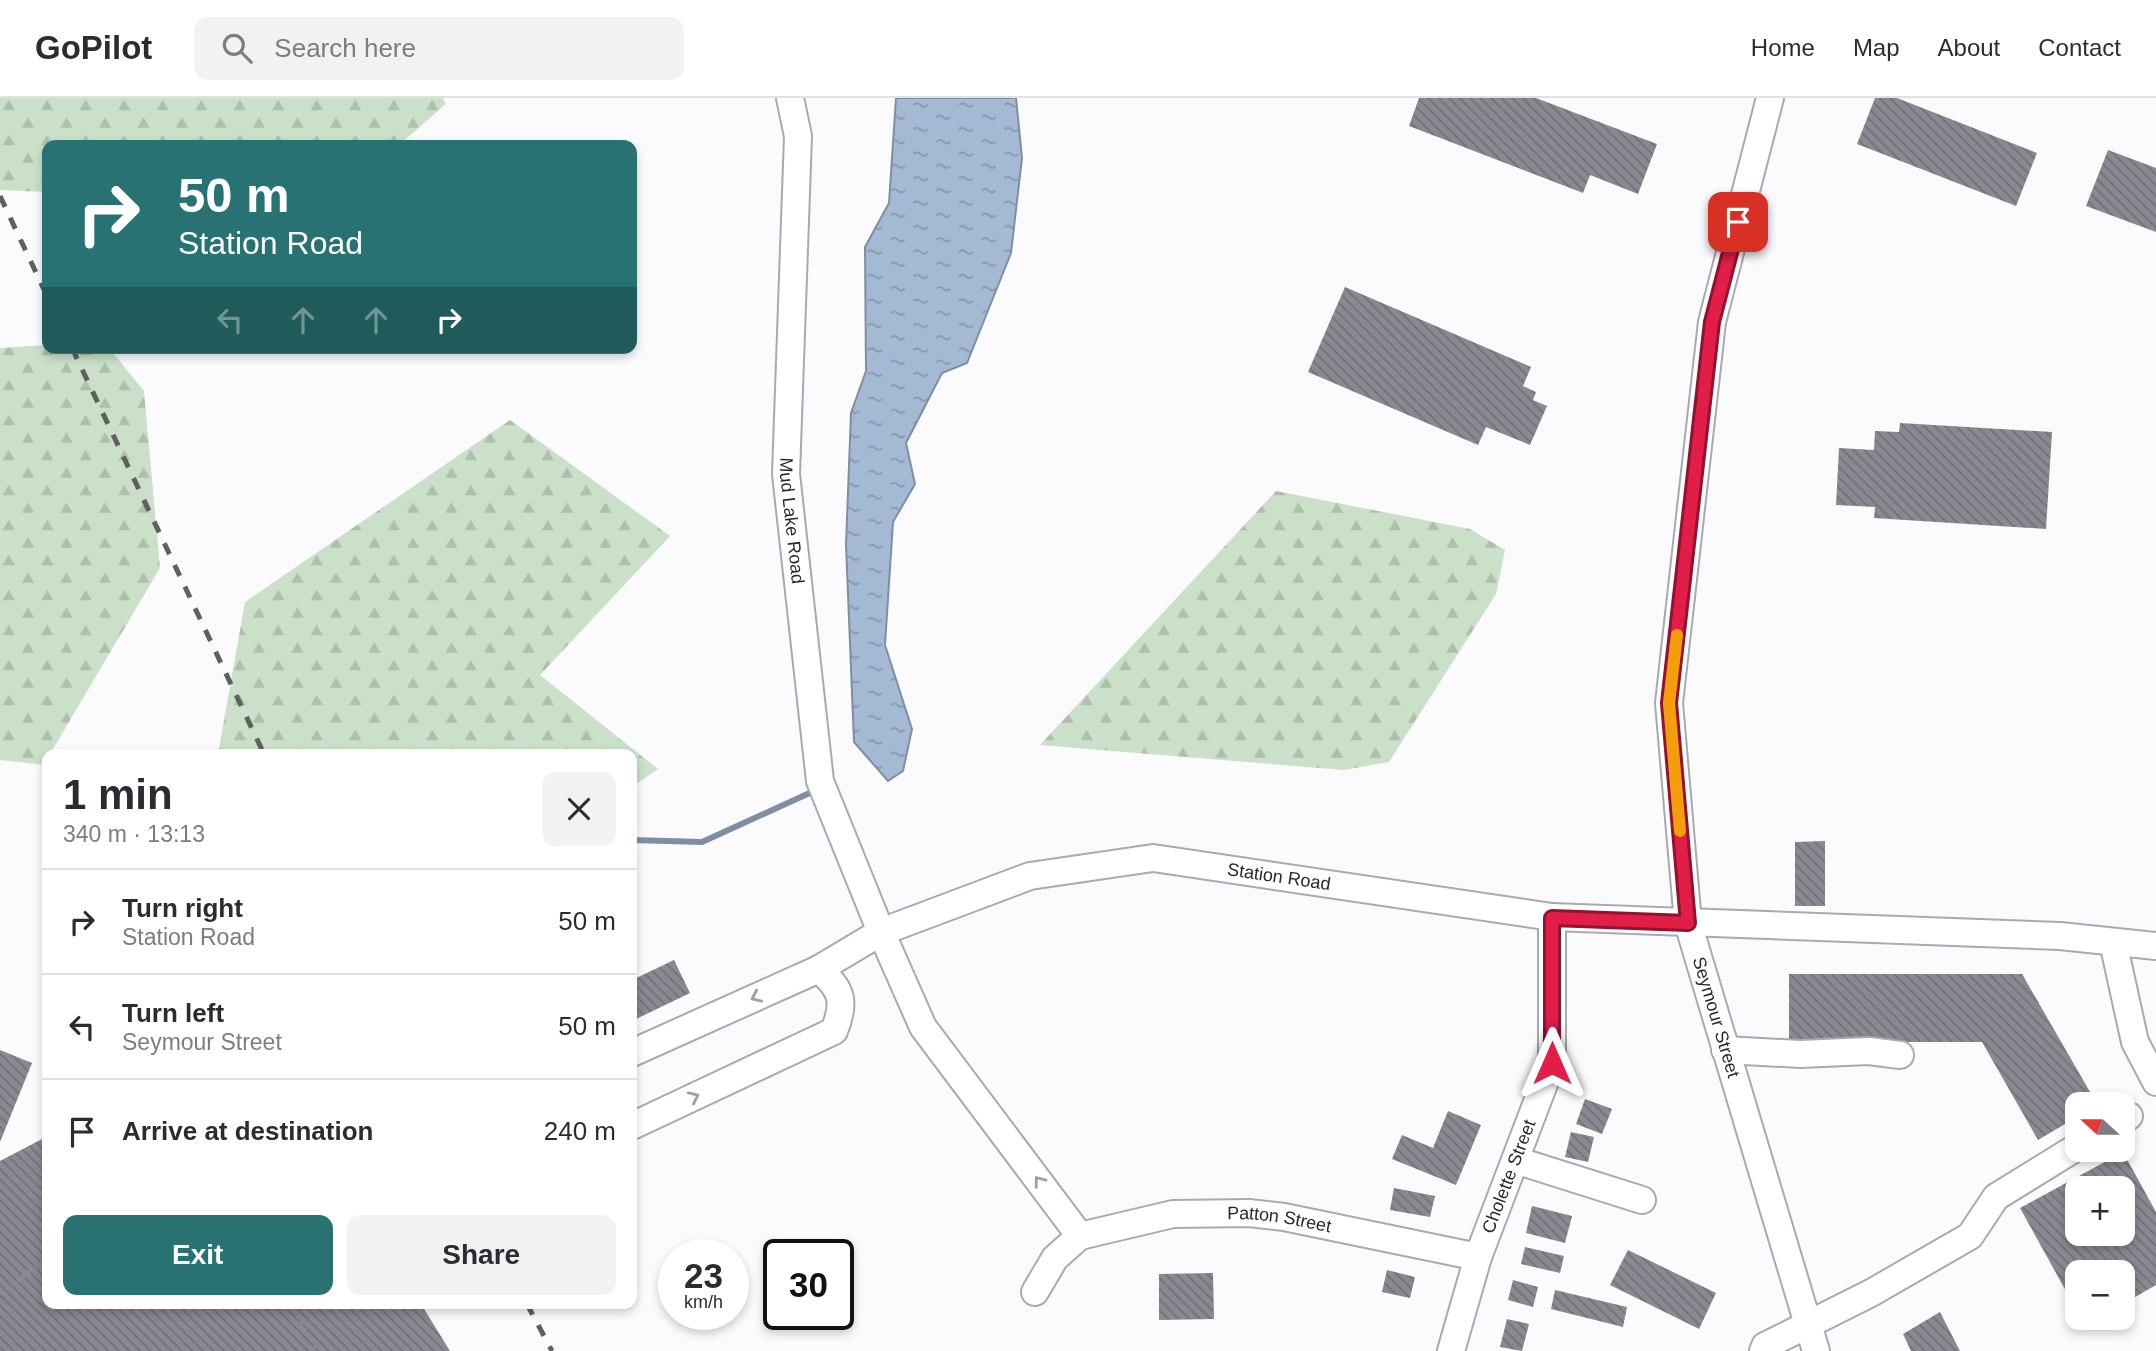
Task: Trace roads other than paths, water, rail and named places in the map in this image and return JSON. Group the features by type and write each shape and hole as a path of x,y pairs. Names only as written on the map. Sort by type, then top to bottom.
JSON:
{"street":[{"name":"Mud Lake Road","path":"790,98 798,136 786,474 820,781 881,932"},
{"name":"Seymour Street","path":"1770,98 1712,322 1669,703 1688,923 1816,1351"},
{"name":"Station Road","path":"637,1052 819,969 881,932 1030,876 1153,859 1552,918 2060,936 2156,946"},
{"name":"Cholette Street","path":"1451,1351 1478,1257 1552,1063 1552,918"},
{"path":"881,932 923,1027 1080,1236"},
{"path":"2113,942 2135,1042 2156,1082"},
{"path":"637,1124 834,1031 841,1013 840,997 834,983 819,969"},
{"path":"1725,1050 1800,1054 1869,1051 1900,1055"},
{"path":"1763,1351 1765,1346 1871,1293 1969,1236 1996,1197 2065,1154"},
{"path":"1515,1160 1642,1200"},
{"name":"Patton Street","path":"1035,1292 1055,1258 1080,1236 1173,1214 1249,1213 1325,1224 1478,1257"}],"water":[{"path":"896,98 1016,98 1022,158 1011,253 967,363 942,373 906,443 915,484 893,522 885,645 912,729 903,771 888,781 854,742 846,545 851,413 866,371 865,247 889,203"}],"waterway":[{"path":"637,840 702,842 814,791"}],"railway":[{"path":"0,196 42,285"},
{"path":"75,354 262,749"},
{"path":"530,1309 552,1351"}]}
